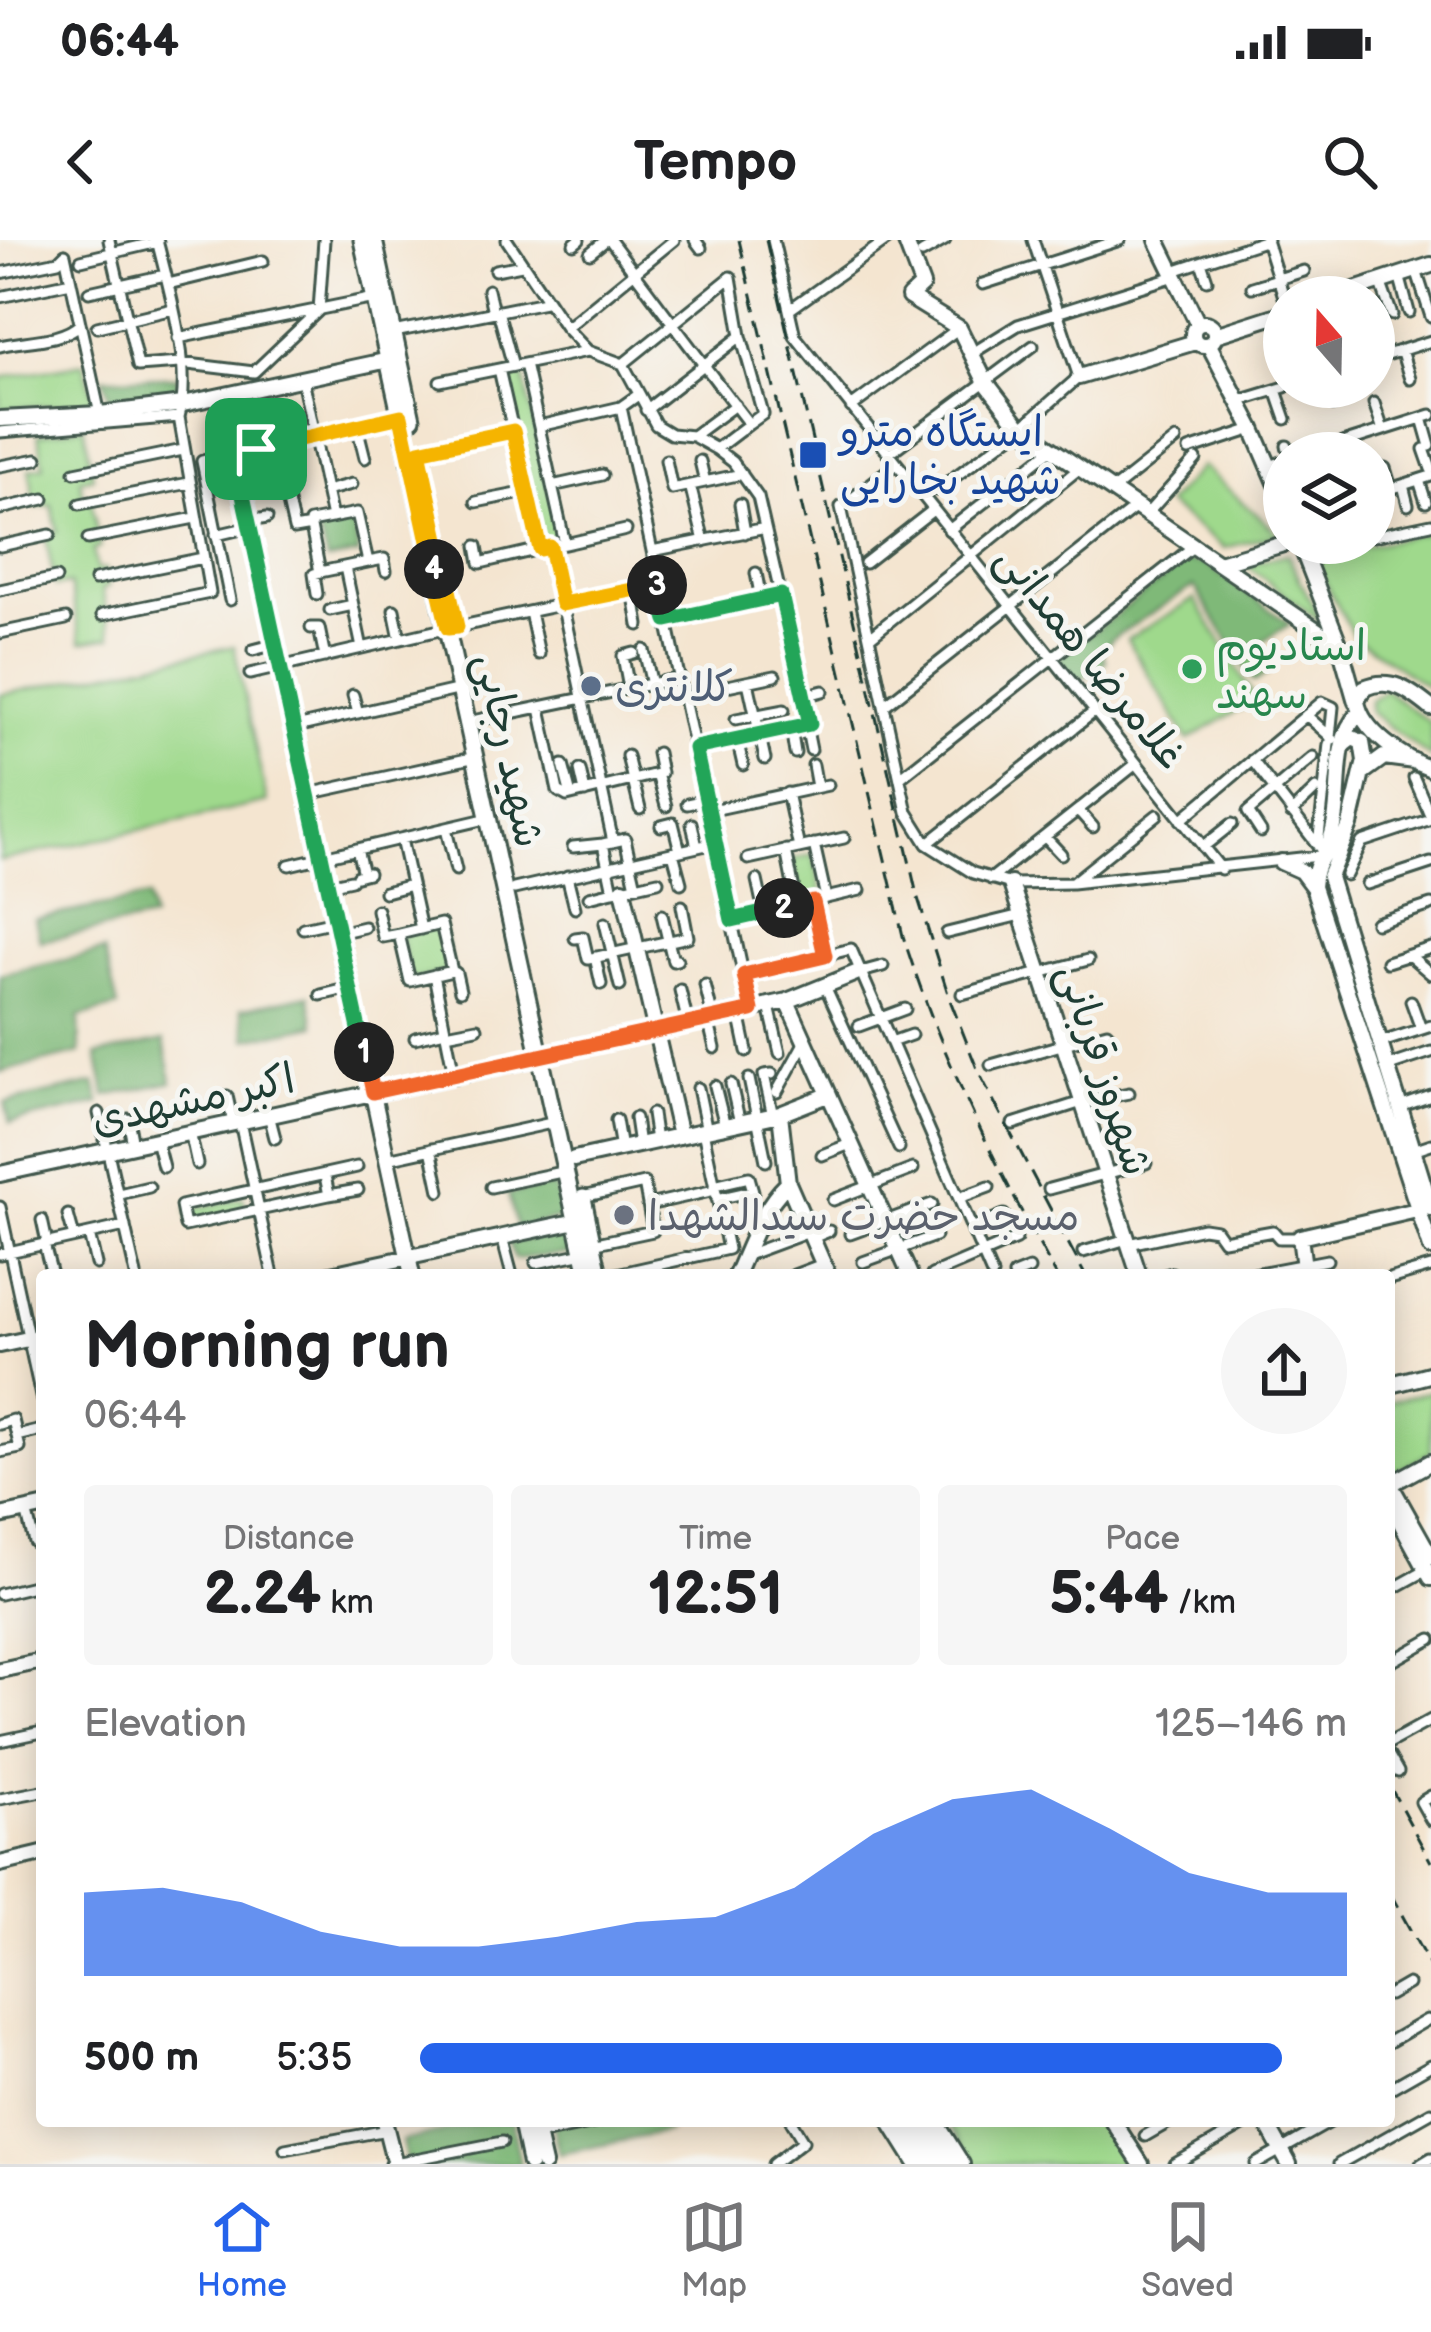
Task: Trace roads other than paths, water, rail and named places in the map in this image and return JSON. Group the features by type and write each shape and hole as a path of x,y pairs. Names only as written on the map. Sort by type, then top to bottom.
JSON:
{"highway":[{"path":"908,2127 931,2164"},
{"path":"924,2127 947,2164"}],"main road":[{"name":"شهید رجایی","path":"362,240 477,720 514,889 556,1122 582,1197 582,1220"},
{"name":"شهید رجایی","path":"378,240 461,689 582,1220 587,1269"},
{"path":"1395,1373 1431,1364"}],"street":[{"path":"110,240 138,366 180,363 254,371 319,310 324,240"},
{"path":"507,240 566,328 588,351 622,364 656,425 716,448 758,496 804,696 811,750"},
{"path":"590,254 608,240 749,424"},
{"path":"566,328 609,300 634,272 674,240"},
{"name":"غلامرضا همدانی","path":"772,240 795,336 1220,868"},
{"path":"789,310 886,240"},
{"path":"905,240 922,285 909,297 959,328 985,381 1021,428 1340,646"},
{"path":"922,254 945,240"},
{"path":"1033,240 1079,377"},
{"path":"983,284 1120,240"},
{"path":"1157,240 1198,324 1210,325 1206,341 1263,444"},
{"path":"971,354 1018,326 1174,274 1246,243 1267,240 1277,276"},
{"path":"81,260 157,241 178,338 183,450 210,593 102,615"},
{"path":"0,270 65,254 102,419"},
{"path":"658,254 668,266"},
{"path":"89,292 262,261"},
{"path":"1202,262 1207,280"},
{"path":"495,270 522,265"},
{"path":"1395,276 1424,267 1431,317"},
{"path":"1288,276 1304,271"},
{"path":"1399,275 1409,312"},
{"path":"622,364 731,277 741,336 763,414 716,448"},
{"path":"702,279 712,292"},
{"path":"0,297 71,282"},
{"path":"1252,287 1263,284"},
{"path":"488,290 538,426 565,544"},
{"path":"178,338 375,298"},
{"path":"394,332 545,302"},
{"path":"337,306 340,323"},
{"path":"97,327 173,309"},
{"path":"0,346 73,332 80,324"},
{"path":"937,490 1021,428 1079,377 1263,324"},
{"path":"851,407 959,328"},
{"path":"646,410 741,336"},
{"path":"1395,352 1431,341"},
{"path":"888,454 1033,346"},
{"path":"1401,350 1409,379"},
{"path":"440,381 588,351"},
{"path":"0,432 181,411 222,396 388,359"},
{"path":"499,369 583,699 602,788 608,867 624,889 680,1136"},
{"path":"302,379 332,518"},
{"path":"676,387 685,398"},
{"path":"1239,401 1263,393"},
{"path":"538,426 621,407 638,395"},
{"path":"222,396 411,1269"},
{"path":"307,403 324,399"},
{"path":"693,436 735,406"},
{"path":"621,407 744,975 747,1051"},
{"path":"1284,408 1286,419"},
{"path":"1376,408 1383,430"},
{"path":"230,600 202,461 401,416"},
{"path":"1377,432 1426,416 1431,472 1395,488"},
{"path":"0,419 102,419"},
{"path":"357,426 365,458"},
{"path":"884,706 1142,510 1192,455 1253,429"},
{"path":"419,451 513,431"},
{"path":"1113,490 1176,440"},
{"path":"270,446 277,473 291,470"},
{"path":"949,530 1052,449"},
{"path":"75,472 183,450"},
{"path":"0,466 37,459"},
{"path":"666,460 672,489 742,474"},
{"path":"700,461 705,482"},
{"path":"896,464 841,507 911,822 927,844 973,873 1011,884 1072,883 1281,862 1324,851 1350,824 1365,761 1362,742 1352,738 1334,742"},
{"path":"869,637 1080,468"},
{"path":"552,485 602,475"},
{"path":"1419,480 1426,502"},
{"path":"80,504 189,483"},
{"path":"326,491 352,484"},
{"path":"690,485 704,541"},
{"path":"476,502 527,492"},
{"path":"1395,496 1408,505"},
{"path":"287,498 294,530 311,526"},
{"path":"0,509 44,499"},
{"path":"740,504 746,533"},
{"path":"865,563 933,510"},
{"path":"320,572 310,522 357,513 368,562"},
{"path":"88,538 195,518"},
{"path":"216,535 267,518"},
{"path":"1395,532 1431,524"},
{"path":"477,546 481,563 626,530"},
{"path":"652,551 760,530"},
{"path":"0,546 50,535"},
{"path":"900,778 1194,546"},
{"path":"1219,563 1263,550"},
{"path":"95,580 203,558"},
{"path":"317,594 314,574 368,562 385,565"},
{"path":"1308,564 1340,646 1358,710 1379,735 1420,768 1431,785"},
{"path":"345,567 362,648"},
{"path":"756,573 761,599"},
{"path":"0,590 56,578"},
{"path":"250,674 659,584"},
{"path":"633,590 640,625"},
{"path":"667,620 781,595"},
{"path":"329,610 353,605"},
{"path":"394,610 400,639"},
{"path":"530,611 538,654"},
{"path":"0,633 66,619"},
{"path":"311,628 319,628 338,672"},
{"path":"253,650 275,644"},
{"path":"629,689 623,656 639,652 652,685"},
{"path":"727,686 776,676"},
{"path":"477,720 680,679"},
{"path":"748,682 765,759"},
{"path":"1334,742 1358,710 1364,688 1384,682 1428,703"},
{"path":"304,725 461,689"},
{"path":"804,696 823,691"},
{"path":"353,694 358,713"},
{"path":"1175,834 1252,760 1322,702 1329,702 1334,706 1337,810 1313,887"},
{"path":"540,708 558,791 568,799"},
{"path":"736,719 784,710"},
{"path":"927,844 1094,712"},
{"path":"1306,715 1334,742"},
{"path":"695,748 808,724"},
{"path":"790,728 795,753"},
{"path":"737,739 742,765"},
{"path":"657,753 666,806"},
{"path":"627,756 640,809"},
{"path":"1261,832 1248,812 1313,757"},
{"path":"1362,773 1384,757 1420,768"},
{"path":"308,794 476,758"},
{"path":"1252,760 1324,851 1331,890 1400,1107 1406,1152"},
{"path":"992,879 1136,764"},
{"path":"687,804 752,801 823,786 813,765"},
{"path":"563,766 568,799"},
{"path":"1346,874 1362,842 1431,818 1420,768"},
{"path":"580,770 585,792"},
{"path":"568,799 659,774"},
{"path":"748,786 752,801"},
{"path":"1291,813 1316,789"},
{"path":"787,793 799,848"},
{"path":"1078,810 1094,827"},
{"path":"1072,883 1157,815"},
{"path":"289,866 481,820"},
{"path":"662,826 674,823 680,883"},
{"path":"692,824 697,847"},
{"path":"1203,847 1232,824"},
{"path":"446,829 456,870"},
{"path":"1045,836 1060,854"},
{"path":"748,859 844,838"},
{"path":"401,839 421,929"},
{"path":"573,847 625,839 630,862 624,889"},
{"path":"514,889 715,843"},
{"path":"814,844 826,898"},
{"path":"328,885 368,873 363,874 357,849"},
{"path":"786,850 797,905"},
{"path":"1281,862 1301,871 1313,887 1426,1202 1431,1248"},
{"path":"1367,884 1431,863"},
{"path":"567,877 575,908"},
{"path":"757,880 764,913"},
{"path":"589,897 658,881"},
{"name":"شهروز قربانی","path":"1011,884 1137,1269"},
{"path":"385,892 411,885"},
{"path":"732,920 860,890"},
{"path":"813,902 825,956"},
{"path":"1376,923 1431,905"},
{"path":"591,958 688,938 682,906"},
{"path":"377,910 383,937 441,924 460,991"},
{"path":"662,915 673,962 677,960"},
{"path":"947,933 1021,915"},
{"path":"604,922 620,986"},
{"path":"303,928 364,927"},
{"path":"399,934 410,980 452,971"},
{"path":"575,938 583,937 601,984"},
{"path":"1387,962 1431,948"},
{"path":"744,975 851,949 989,1269"},
{"path":"1409,955 1431,974"},
{"path":"962,994 1088,960"},
{"path":"859,973 884,966"},
{"name":"اکبر مشهدی","path":"0,1174 769,1006 859,973"},
{"path":"434,975 454,1074"},
{"path":"705,985 716,1048"},
{"path":"825,986 899,1148"},
{"path":"321,995 350,988"},
{"path":"680,990 688,1024"},
{"path":"788,1001 907,1269"},
{"path":"1378,1043 1426,1028 1411,1001"},
{"path":"769,1006 780,1053"},
{"path":"860,1026 905,1009"},
{"path":"415,1038 478,1028"},
{"path":"991,1065 1106,1032"},
{"path":"891,1042 910,1035"},
{"path":"777,1092 804,1043"},
{"path":"1386,1067 1431,1052"},
{"path":"889,1075 903,1068"},
{"path":"772,1074 764,1075 770,1117 788,1183 826,1269"},
{"path":"748,1079 770,1117 766,1160"},
{"path":"731,1084 733,1125"},
{"path":"716,1086 733,1125"},
{"path":"641,1269 728,1250 698,1088"},
{"path":"1013,1124 1129,1093"},
{"path":"227,1096 272,1269"},
{"path":"491,1187 621,1149 770,1117 828,1096"},
{"path":"1400,1107 1431,1096"},
{"path":"99,1113 135,1269"},
{"path":"652,1114 656,1141"},
{"path":"269,1115 275,1138"},
{"path":"634,1118 639,1145"},
{"path":"128,1119 133,1145"},
{"path":"909,1125 924,1119"},
{"path":"616,1120 621,1149"},
{"path":"387,1159 556,1122"},
{"path":"190,1132 197,1164"},
{"path":"156,1140 163,1167"},
{"path":"822,1155 850,1144"},
{"path":"1406,1152 1431,1144"},
{"path":"431,1149 440,1191"},
{"path":"1049,1189 1146,1162"},
{"path":"357,1167 181,1206 185,1226 358,1190"},
{"path":"833,1201 913,1169"},
{"path":"325,1176 329,1195"},
{"path":"536,1263 653,1231 644,1183 582,1197"},
{"path":"739,1269 771,1201 788,1183"},
{"path":"118,1194 149,1187"},
{"path":"958,1198 989,1187"},
{"path":"648,1205 716,1191"},
{"path":"1223,1240 1273,1231 1280,1238 1299,1238 1426,1202"},
{"path":"850,1234 932,1204"},
{"path":"0,1207 5,1253 35,1338 0,1345"},
{"path":"68,1215 74,1237"},
{"path":"971,1228 1004,1216"},
{"path":"42,1220 51,1269"},
{"path":"354,1269 582,1220"},
{"path":"5,1253 125,1226"},
{"path":"1083,1252 1203,1228 1216,1230 1226,1254"},
{"path":"744,1256 829,1231"},
{"path":"89,1234 96,1264"},
{"path":"863,1262 934,1236"},
{"path":"502,1237 510,1269"},
{"path":"1299,1238 1304,1269 1327,1260"},
{"path":"947,1269 1016,1239"},
{"path":"673,1262 675,1269"},
{"path":"1395,1277 1431,1268"},
{"path":"0,1424 13,1420 20,1448 0,1452"},
{"path":"17,1436 36,1431"},
{"path":"1395,1482 1431,1462"},
{"path":"1395,1494 1429,1558"},
{"path":"0,1516 34,1508 34,1542"},
{"path":"1395,1510 1429,1558"},
{"path":"1395,1586 1429,1558"},
{"path":"0,1594 36,1585"},
{"path":"1395,1660 1431,1639"},
{"path":"0,1652 2,1670 36,1662"},
{"path":"1395,1740 1431,1720"},
{"path":"0,1741 36,1733"},
{"path":"1395,1767 1398,1772"},
{"path":"0,1799 36,1792"},
{"path":"1426,1799 1431,1820"},
{"path":"0,1867 36,1859"},
{"path":"1395,1992 1408,1984"},
{"path":"1395,2038 1426,2020"},
{"path":"1395,2086 1431,2066"},
{"path":"1339,2164 1431,2112"},
{"path":"285,2149 382,2127"},
{"path":"386,2127 393,2164 502,2142"},
{"path":"522,2127 530,2164"},
{"path":"773,2164 803,2141 795,2127"},
{"path":"894,2127 917,2164"},
{"path":"939,2127 962,2164"},
{"path":"1117,2127 1141,2164"},
{"path":"1145,2136 1161,2127"},
{"path":"1175,2164 1240,2127"},
{"path":"1268,2127 1285,2157"},
{"path":"1256,2164 1285,2157 1324,2127"},
{"path":"536,2128 544,2164"},
{"path":"1421,2164 1431,2158"}],"railway":[{"path":"739,240 903,936 971,1109 1053,1269"},
{"path":"766,240 917,895 978,1071 1082,1269"},
{"path":"1395,1796 1431,1862"},
{"path":"1395,1902 1431,1968"}],"place":[{"name":"ایستگاه مترو شهید بخارایی","path":"813,455"},
{"name":"استادیوم سهند","path":"1192,669"},
{"name":"کلانتری","path":"591,686"},
{"name":"مسجد حضرت سیدالشهدا","path":"624,1215"}]}
